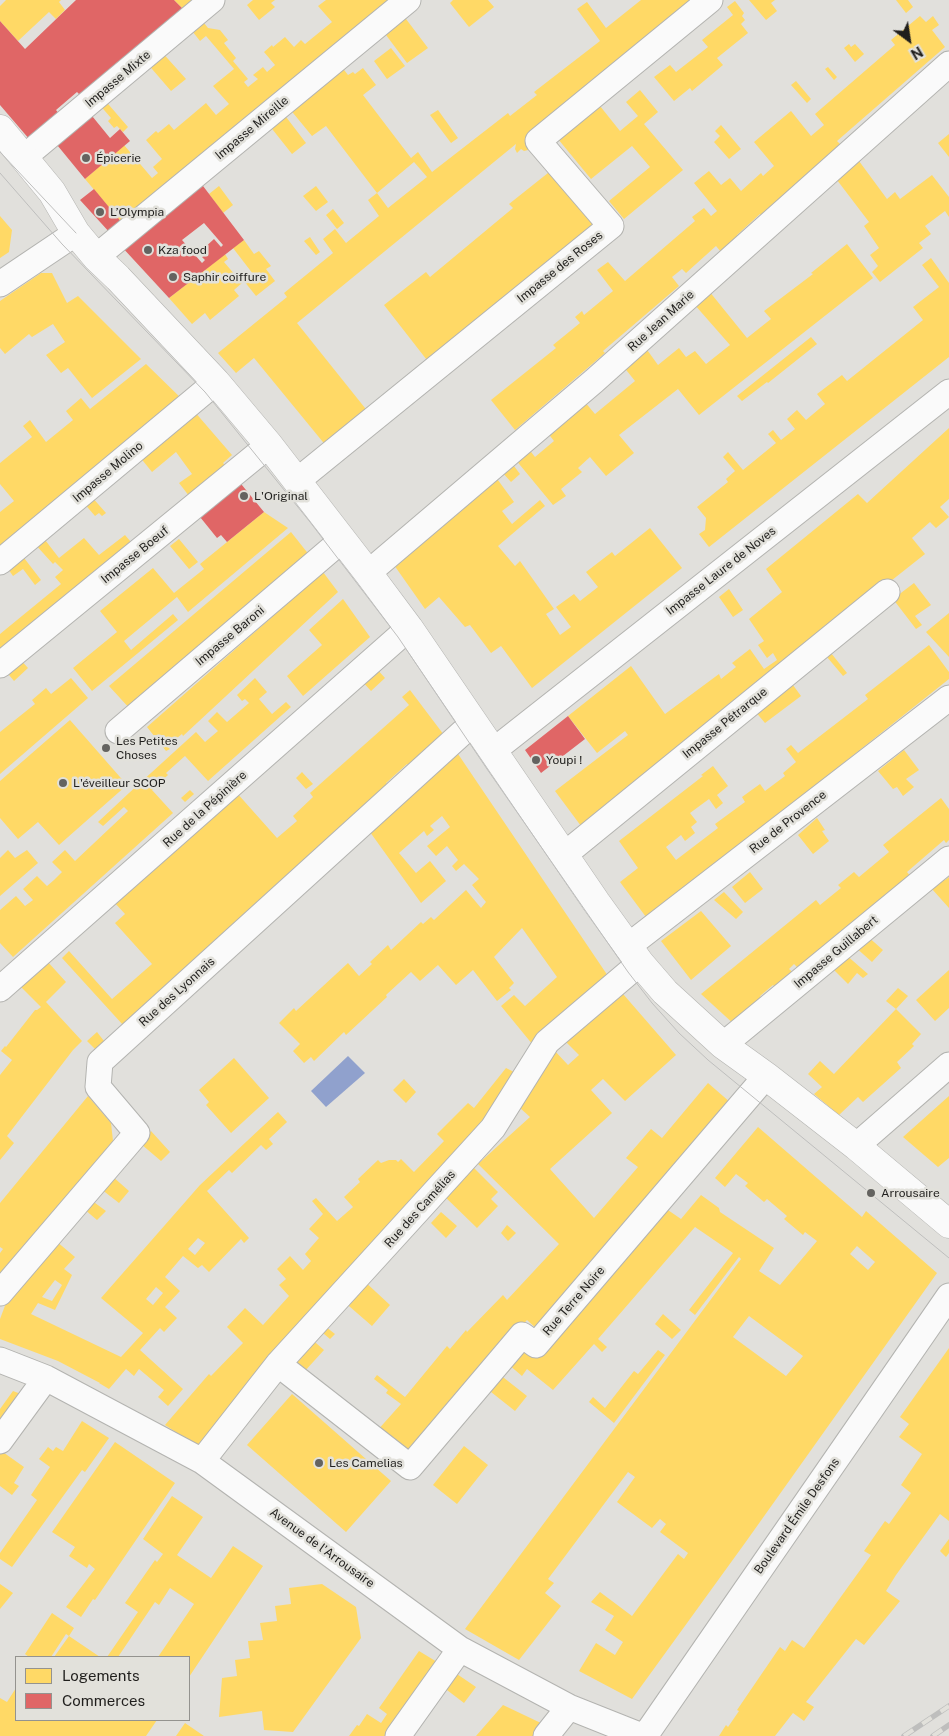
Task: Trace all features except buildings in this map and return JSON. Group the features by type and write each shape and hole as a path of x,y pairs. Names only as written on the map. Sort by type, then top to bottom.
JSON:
{"street":[{"name":"Impasse Mixte","path":"23,158 212,0"},
{"name":"Impasse Mireille","path":"96,257 408,0"},
{"name":"Impasse des Roses","path":"298,481 610,226 538,141 710,0"},
{"name":"Rue Jean Marie","path":"368,573 594,380 949,64"},
{"path":"0,129 52,192 76,233 96,257 216,382 298,481 409,628 633,955 665,992 723,1045 856,1146 949,1224"},
{"path":"0,284 76,233"},
{"name":"Impasse Molino","path":"0,562 216,382"},
{"name":"Impasse Laure de Noves","path":"493,750 949,392"},
{"name":"Impasse Boeuf","path":"0,665 269,445"},
{"name":"Impasse Baroni","path":"118,731 342,540"},
{"name":"Impasse Pétrarque","path":"564,855 887,592"},
{"name":"Rue de la Pépinière","path":"0,989 409,628"},
{"name":"Rue de Provence","path":"633,955 949,698"},
{"name":"Rue des Lyonnais","path":"0,1293 138,1133 98,1087 100,1062 473,723"},
{"name":"Impasse Guillabert","path":"723,1045 949,859"},
{"name":"Rue des Camélias","path":"202,1461 278,1364 493,1128 547,1042 633,955"},
{"path":"856,1146 949,1064"},
{"name":"Rue Terre Noire","path":"278,1364 410,1467 522,1335 536,1344 766,1076"},
{"name":"Boulevard Émile Desfons","path":"644,1736 949,1296"},
{"name":"Avenue de l'Arrousaire","path":"0,1360 46,1378 202,1461 460,1649 570,1707 644,1736"},
{"path":"0,1441 46,1378"},
{"path":"398,1736 460,1649"},
{"path":"546,1736 570,1707"}],"water":[{"path":"348,1056 365,1073 326,1107 311,1091"}],"tram line":[{"path":"0,152 76,233"},
{"path":"0,173 62,244 205,392 310,522 398,637 487,769 628,972 652,1003 679,1033 708,1060 949,1258"}],"railway":[{"path":"904,1736 949,1706"},
{"path":"933,1736 949,1725"}],"place":[{"name":"Épicerie","path":"86,158"},
{"name":"L’Olympia","path":"100,212"},
{"name":"Kza food","path":"148,250"},
{"name":"Saphir coiffure","path":"173,277"},
{"name":"L'Original","path":"244,496"},
{"name":"Les Petites Choses","path":"106,748"},
{"name":"Youpi !","path":"536,760"},
{"name":"L'éveilleur SCOP","path":"63,783"},
{"name":"Arrousaire","path":"871,1193"},
{"name":"Les Camelias","path":"319,1463"}]}
